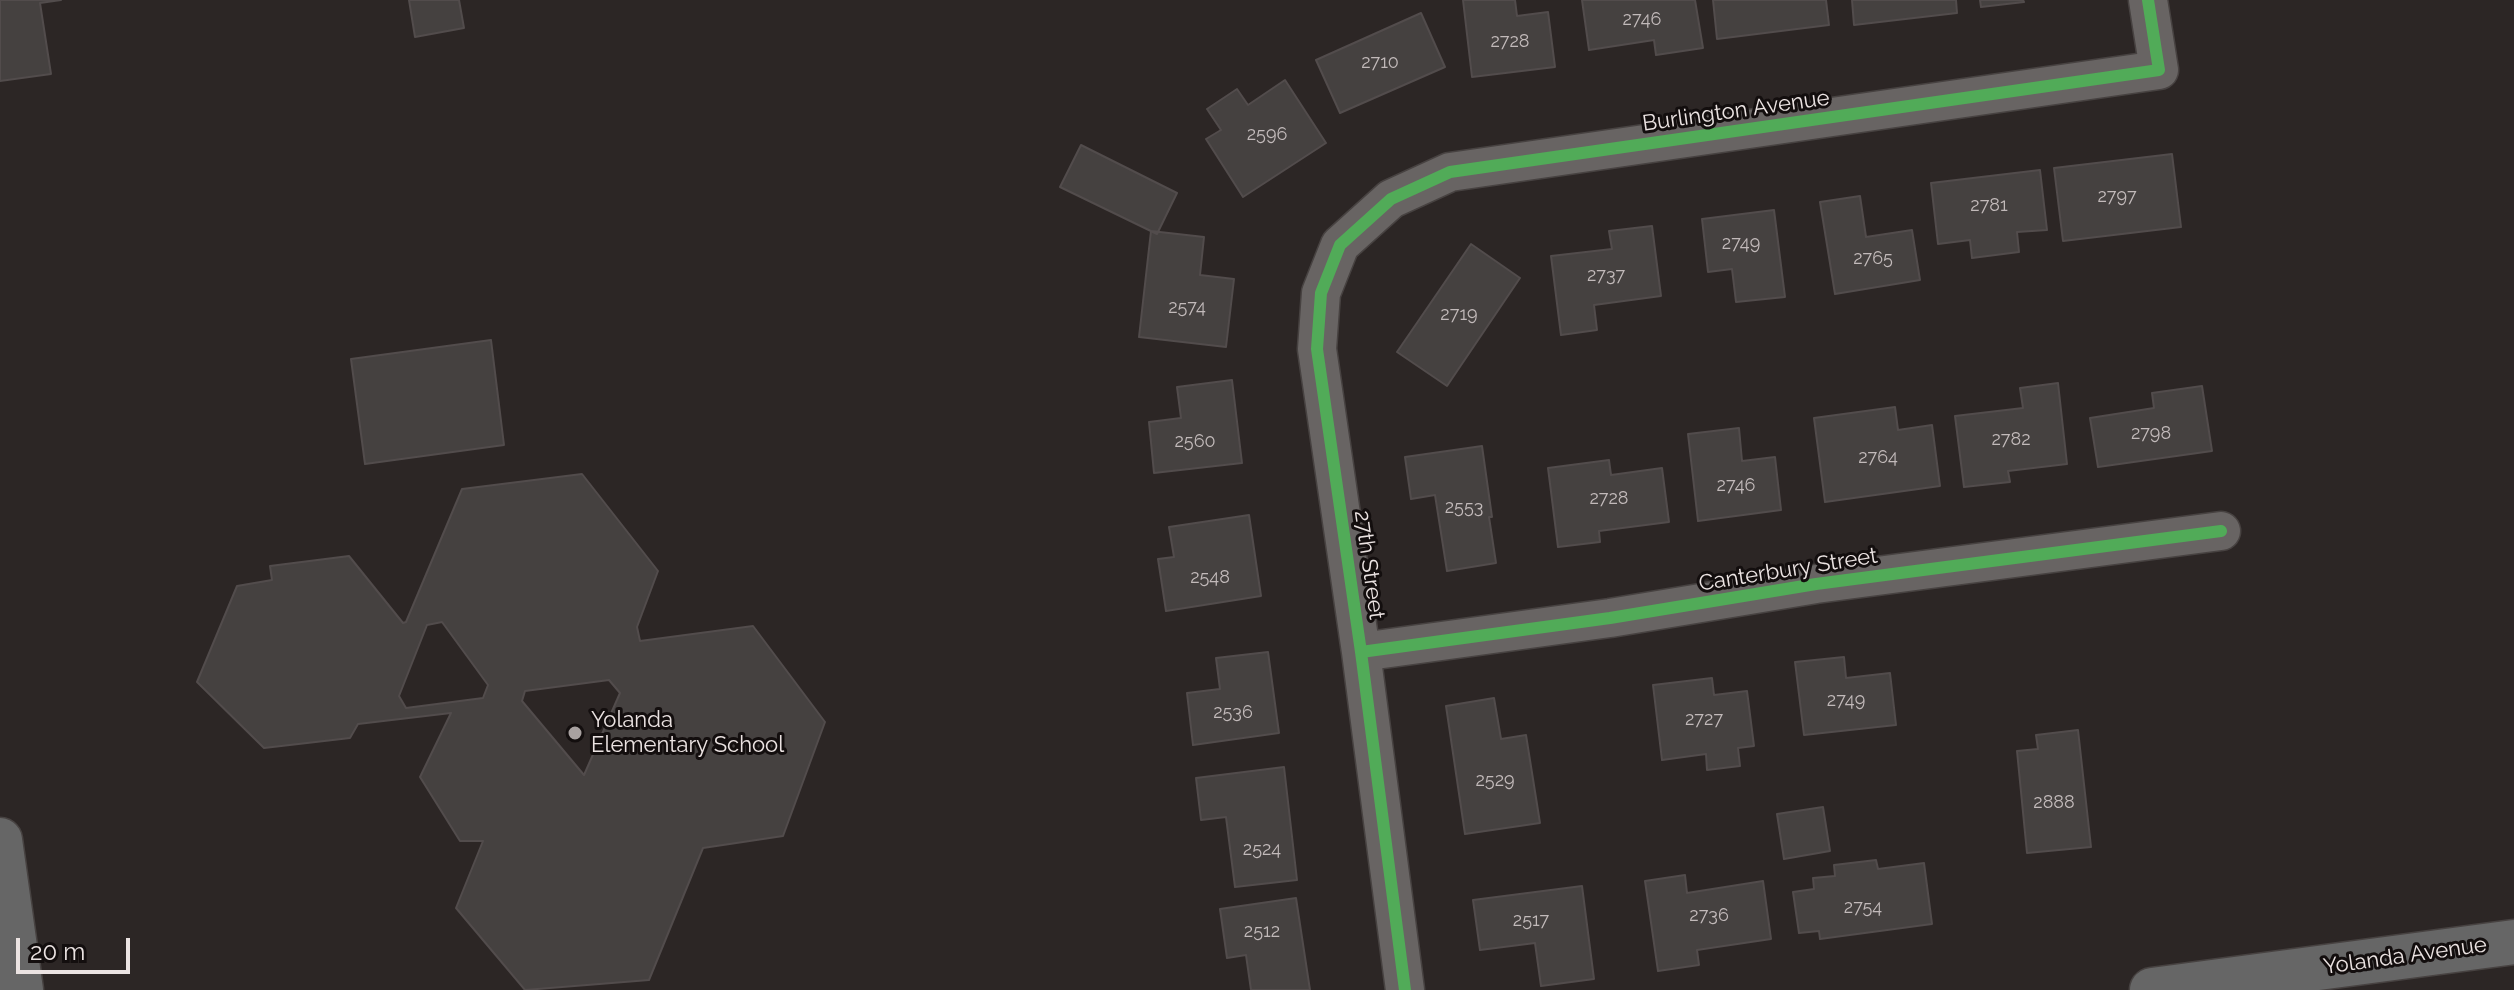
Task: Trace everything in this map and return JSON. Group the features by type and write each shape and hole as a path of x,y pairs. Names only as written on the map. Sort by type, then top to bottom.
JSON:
{"street":[{"name":"Burlington Avenue","path":"1340,245 1391,199 1450,172 2159,70 2148,0"},
{"name":"27th Street","path":"1340,245 1321,293 1317,349 1405,990"},
{"name":"Canterbury Street","path":"1361,652 1610,618 1832,582 2221,531"},
{"path":"0,840 21,990"},
{"name":"Yolanda Avenue","path":"2152,990 2514,942"}],"building":[{"path":"0,0 61,0 40,3 51,74 0,81"},
{"path":"409,0 459,0 464,28 415,37"},
{"path":"1463,0 1515,0 1517,16 1548,12 1555,67 1472,77"},
{"path":"1582,0 1695,0 1703,48 1656,55 1654,40 1589,50"},
{"path":"1713,0 1826,0 1829,25 1717,39"},
{"path":"1852,0 1956,0 1957,13 1854,25"},
{"path":"1980,0 2023,0 2024,2 1981,7"},
{"path":"1421,13 1445,67 1340,113 1316,60"},
{"path":"1285,80 1326,143 1243,197 1206,139 1221,130 1207,109 1237,89 1248,105"},
{"path":"1081,145 1177,193 1157,234 1060,187"},
{"path":"2172,154 2181,227 2063,241 2054,168"},
{"path":"2040,170 2047,230 2017,232 2019,252 1972,258 1970,240 1938,244 1931,183"},
{"path":"1860,196 1866,237 1912,230 1920,280 1835,294 1820,202"},
{"path":"1774,210 1785,297 1736,302 1732,269 1708,272 1702,219"},
{"path":"1652,226 1661,296 1594,305 1597,330 1561,335 1551,256 1612,249 1609,231"},
{"path":"1151,231 1204,237 1200,275 1234,279 1226,347 1139,337"},
{"path":"1471,244 1520,278 1447,386 1397,352"},
{"path":"491,340 504,445 365,464 351,359"},
{"path":"1232,380 1242,463 1154,473 1149,422 1181,418 1177,387"},
{"path":"2058,383 2067,464 2008,471 2010,482 1964,487 1955,416 2023,408 2020,388"},
{"path":"2202,386 2212,451 2098,467 2090,418 2154,408 2152,393"},
{"path":"1895,407 1898,430 1932,425 1940,486 1825,502 1814,418"},
{"path":"1739,428 1742,461 1775,457 1781,510 1698,521 1688,434"},
{"path":"1482,446 1496,563 1447,571 1435,495 1411,499 1405,457"},
{"path":"1609,460 1611,475 1662,468 1669,522 1599,531 1600,542 1558,547 1548,468"},
{"path":"582,474 658,571 637,627 640,641 753,626 825,722 783,836 703,848 649,980 525,990 456,908 483,841 460,841 420,777 451,713 358,724 350,738 264,748 197,682 237,586 272,580 270,566 349,556 403,623 406,622 462,489","holes":["442,622 488,685 483,698 406,708 399,696 427,625","609,680 620,693 584,775 522,701 525,691"]},
{"path":"1249,515 1261,596 1166,611 1158,559 1174,557 1169,527"},
{"path":"1268,652 1279,733 1193,745 1187,693 1220,689 1216,658"},
{"path":"1844,657 1846,678 1890,673 1896,725 1804,735 1795,662"},
{"path":"1712,678 1714,695 1747,691 1754,746 1738,748 1740,766 1707,770 1706,754 1662,760 1653,685"},
{"path":"1494,698 1501,739 1526,735 1540,823 1465,834 1446,706"},
{"path":"2078,730 2091,847 2027,853 2017,751 2038,749 2036,735"},
{"path":"1284,767 1297,880 1235,887 1226,817 1201,820 1196,778"},
{"path":"1823,807 1830,851 1784,859 1777,814"},
{"path":"1876,860 1878,869 1924,863 1932,924 1820,939 1819,931 1799,933 1793,892 1814,889 1813,878 1835,876 1834,865"},
{"path":"1685,875 1687,893 1763,881 1771,939 1697,950 1699,965 1658,971 1645,881"},
{"path":"1582,886 1594,979 1541,986 1535,943 1480,950 1473,900"},
{"path":"1296,898 1310,990 1251,990 1246,955 1227,958 1220,909"}],"cycle path":[{"path":"1405,990 1317,349 1321,293 1340,245 1391,199 1450,172 2159,70 2148,0"},
{"path":"1361,652 1610,618 1816,584 2221,531"}],"place":[{"name":"Yolanda Elementary School","path":"575,733"}]}
